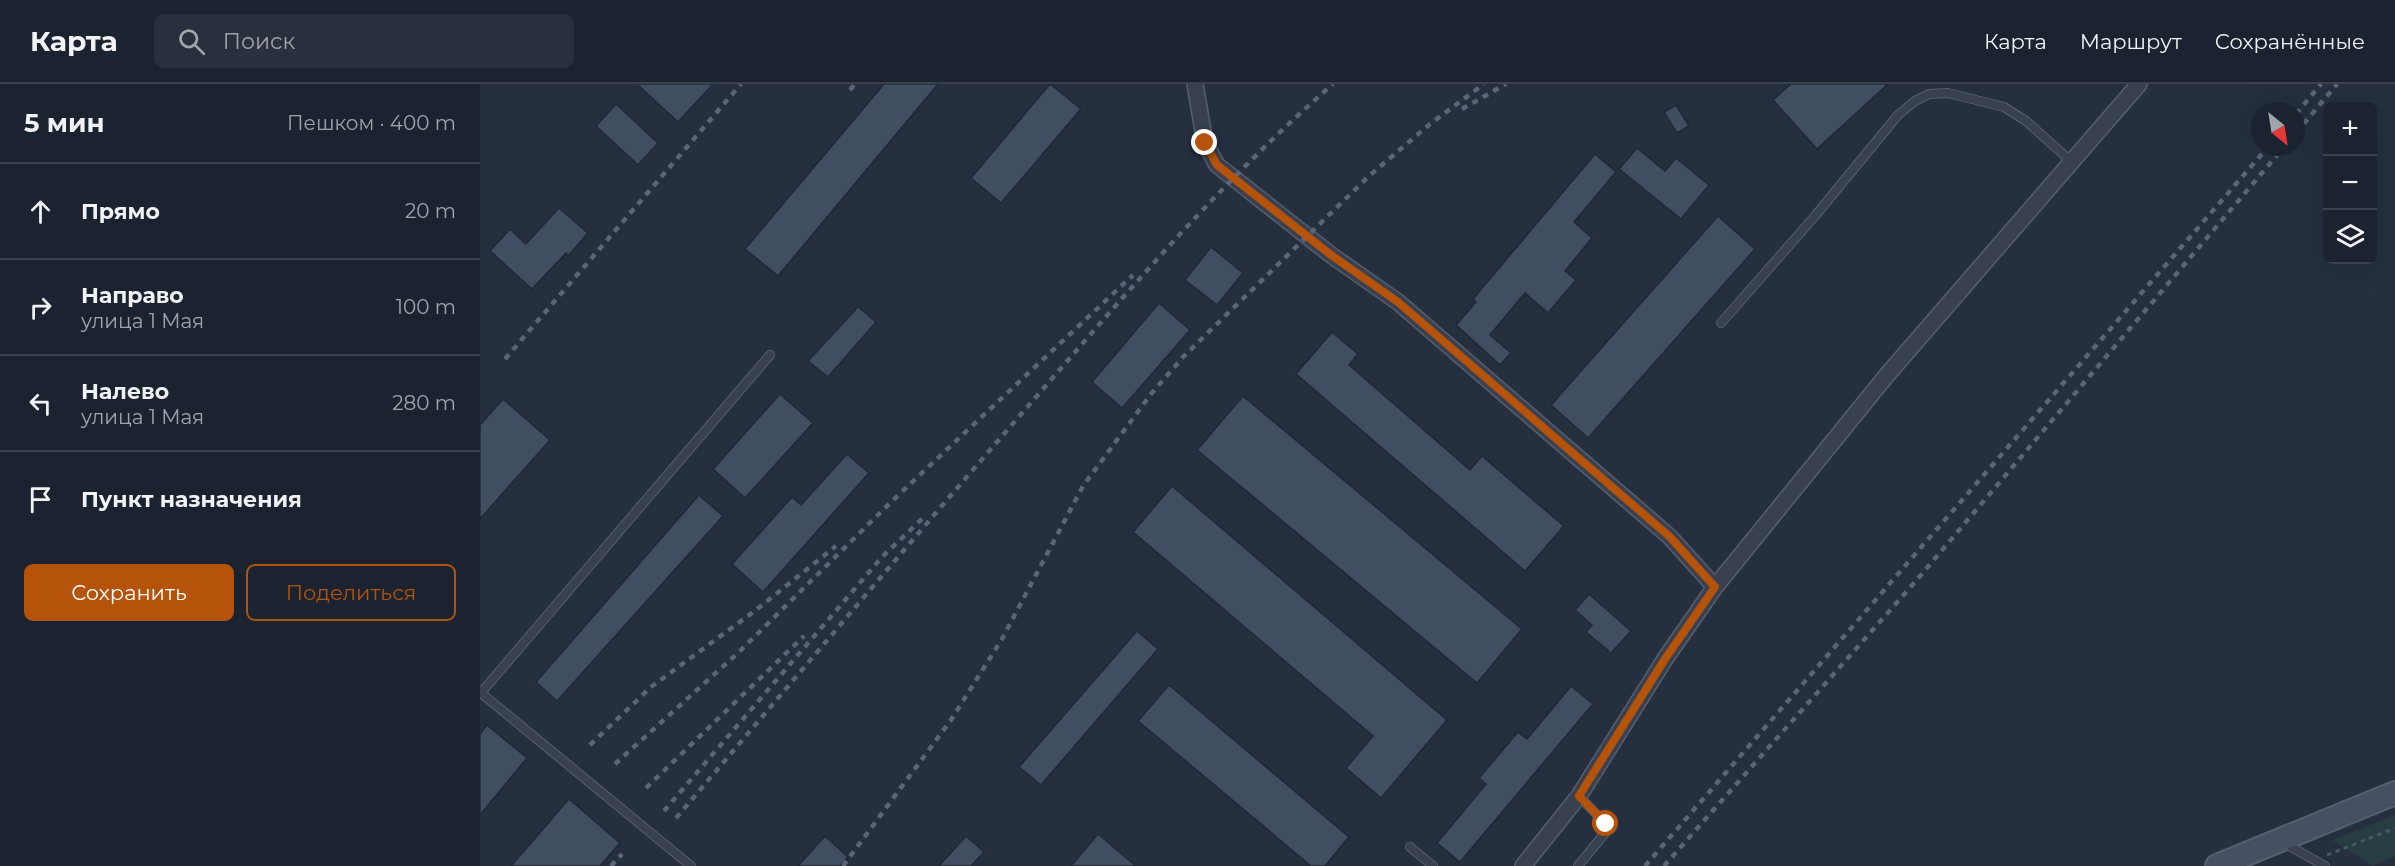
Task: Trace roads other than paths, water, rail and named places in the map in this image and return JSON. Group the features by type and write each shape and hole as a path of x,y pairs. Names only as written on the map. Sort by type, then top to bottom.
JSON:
{"main road":[{"path":"2217,866 2395,793"}],"street":[{"path":"1195,84 1205,143 1217,165 1331,255 1398,302 1670,537 1715,587"},
{"path":"1523,866 1579,796 1665,659 1715,587 1887,375 2139,84"}],"lane":[{"path":"1721,323 1815,216 1898,116 1915,101 1929,94 1948,93 2004,107 2026,121 2072,162"},
{"path":"691,866 481,693 770,355"},
{"path":"1578,866 1605,833 1606,824 1579,796"},
{"path":"2280,840 2325,866"},
{"path":"1410,847 1433,866"}],"railway":[{"path":"505,359 741,84"},
{"path":"850,90 855,84"},
{"path":"676,818 950,496 1147,270 1219,193 1333,84"},
{"path":"843,866 951,720 1002,639 1083,486 1151,394 1184,356 1369,176 1430,124 1484,84"},
{"path":"1462,109 1506,84"},
{"path":"2305,103 2321,84"},
{"path":"2305,122 2337,84"},
{"path":"1645,866 2260,156"},
{"path":"1664,866 1915,582 2276,156"},
{"path":"615,764 739,652 892,501 1133,275"},
{"path":"664,811 882,557 925,516"},
{"path":"590,745 651,687 756,610 836,546"},
{"path":"646,788 804,636"},
{"path":"611,866 622,854"}]}
